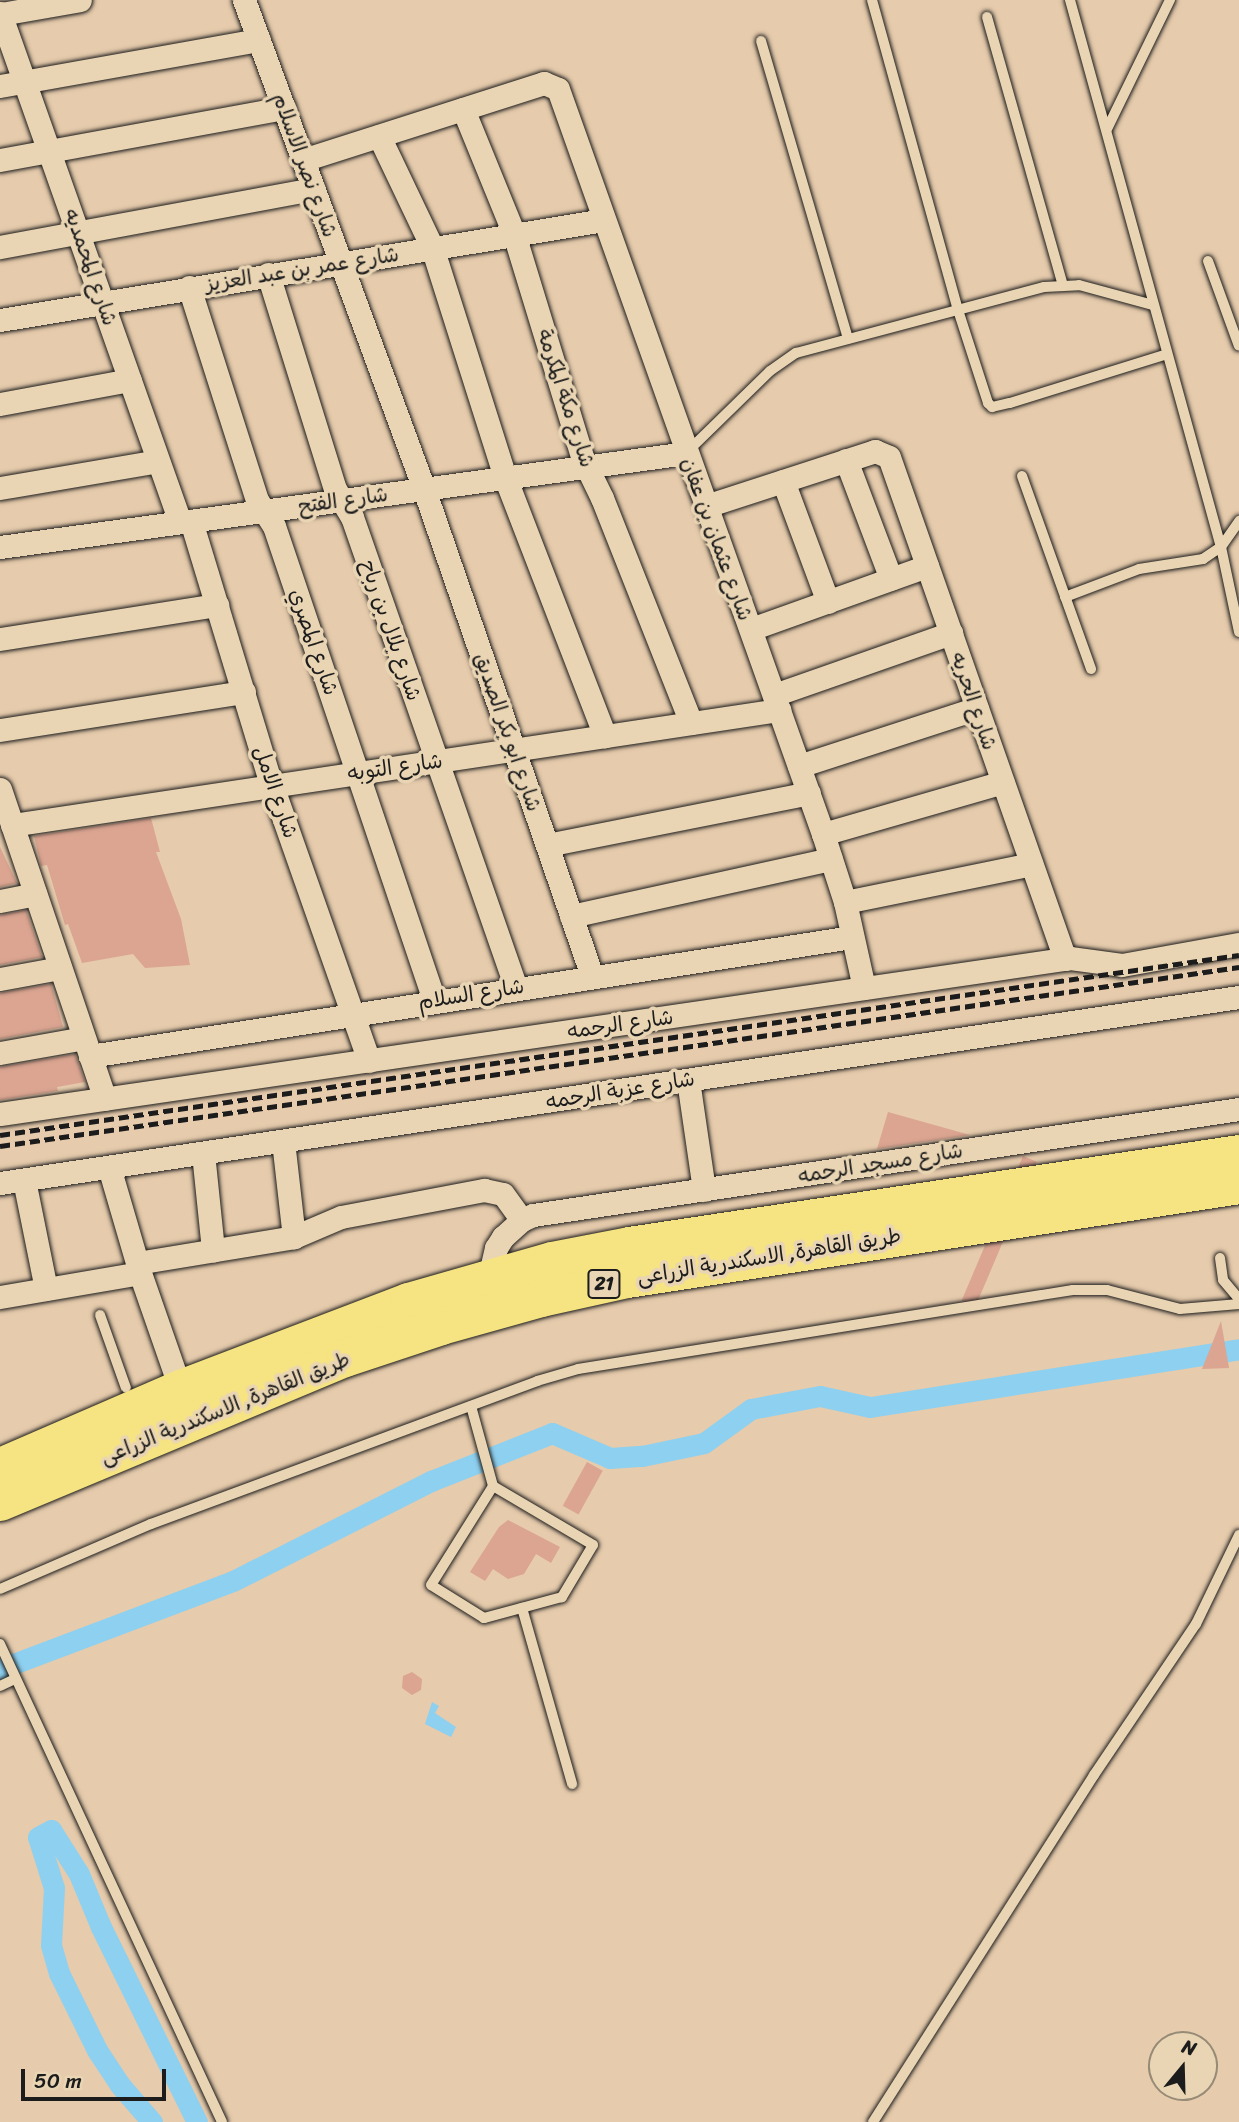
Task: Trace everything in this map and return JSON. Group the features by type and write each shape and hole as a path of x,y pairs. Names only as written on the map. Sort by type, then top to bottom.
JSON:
{"highway":[{"name":"طريق القاهرة, الاسكندرية الزراعى","path":"0,1466 180,1388 408,1301 489,1278 629,1244 1239,1153"},
{"name":"طريق القاهرة, الاسكندرية الزراعى","path":"0,1502 345,1358 441,1326 541,1298 627,1279 1239,1185"}],"street":[{"path":"0,13 8,0"},
{"path":"0,13 80,0"},
{"name":"شارع نصر الاسلام","path":"244,0 424,489"},
{"name":"شارع المحمديه","path":"0,13 158,461 185,522"},
{"path":"0,86 259,40"},
{"name":"شارع عثمان بن عفان","path":"463,109 544,83 555,86 560,93 823,834 845,902 864,988"},
{"path":"0,160 284,108"},
{"path":"303,160 463,109"},
{"name":"شارع مكة المكرمة","path":"463,109 514,234 586,467 602,498 691,723"},
{"path":"379,136 432,247 505,477 605,736"},
{"path":"0,247 314,189"},
{"name":"شارع عمر بن عبد العزيز","path":"0,320 604,220"},
{"name":"شارع بلال بن رباح","path":"268,274 340,500 352,517 516,987"},
{"name":"شارع المصري","path":"189,287 257,500 275,526 434,1000"},
{"path":"0,404 130,380"},
{"name":"شارع الحريه","path":"846,460 875,451 883,452 890,461 1065,959"},
{"name":"شارع الفتح","path":"0,547 686,453"},
{"path":"706,506 846,460 891,579"},
{"path":"0,488 158,461"},
{"path":"783,481 828,602"},
{"name":"شارع ابو بكر الصديق","path":"424,489 592,976"},
{"name":"شارع الامل","path":"185,522 217,605 273,785 369,1060"},
{"path":"751,629 927,566"},
{"path":"0,639 217,605"},
{"name":"شارع التوبه","path":"8,827 691,723 776,702 951,633"},
{"path":"0,730 244,692"},
{"path":"799,766 977,708"},
{"path":"823,834 1003,782"},
{"path":"0,789 8,827 35,894 105,1099"},
{"path":"547,845 809,793"},
{"path":"572,916 831,859"},
{"path":"845,902 1031,864"},
{"path":"0,901 35,894"},
{"name":"شارع السلام","path":"0,1053 87,1047 353,1013 852,937"},
{"name":"شارع الرحمه","path":"0,1114 1065,959 1080,958 1122,965 1239,944"},
{"path":"0,979 60,968"},
{"name":"شارع عزبة الرحمه","path":"0,1183 1239,998"},
{"path":"688,1080 704,1190"},
{"name":"شارع مسجد الرحمه","path":"522,1220 533,1215 1239,1109"},
{"path":"284,1141 294,1237"},
{"path":"203,1153 213,1250"},
{"path":"109,1167 138,1268 180,1388"},
{"path":"24,1180 46,1289"},
{"path":"0,1297 213,1250 294,1237 341,1216 484,1190 503,1194 522,1220 511,1227 496,1248 489,1278"}],"lane":[{"path":"872,0 958,310 988,403 992,407 1167,354"},
{"path":"1070,0 1221,547 1239,632"},
{"path":"1107,129 1170,0"},
{"path":"987,17 1063,285"},
{"path":"761,41 848,339"},
{"path":"1208,261 1239,346"},
{"path":"686,453 782,361 796,353 1063,285 1106,290 1153,305"},
{"path":"1021,476 1091,669"},
{"path":"1065,597 1139,569 1203,559 1221,547 1239,521"},
{"path":"1220,1258 1225,1284 1239,1302"},
{"path":"0,1589 151,1524 578,1369 1073,1290 1107,1290 1180,1310 1239,1302"},
{"path":"100,1315 126,1388"},
{"path":"471,1406 493,1486 431,1585 484,1618 562,1597 593,1545 493,1486"},
{"path":"873,2122 1094,1775 1196,1624 1239,1535"},
{"path":"522,1608 572,1784"},
{"path":"2,1648 222,2122"},
{"path":"0,1686 15,1679"}],"water":[{"path":"432,1702 439,1706 435,1713 456,1727 451,1737 425,1724"}],"building":[{"path":"151,818 160,852 156,852 181,919 190,965 145,968 133,954 82,963 68,924 65,925 47,865 41,866 34,836"},
{"path":"0,847 17,883 0,887"},
{"path":"26,910 42,957 0,965 0,915"},
{"path":"51,984 63,1027 0,1039 0,993"},
{"path":"75,1054 85,1082 57,1087 58,1091 0,1100 0,1067"},
{"path":"888,1112 970,1135 877,1149"},
{"path":"1023,1156 1037,1162 975,1306 962,1301"},
{"path":"1221,1321 1229,1368 1202,1369"},
{"path":"587,1462 603,1471 579,1514 563,1506"},
{"path":"508,1520 560,1547 551,1563 536,1554 524,1574 508,1579 493,1569 485,1581 470,1572 499,1527"},
{"path":"412,1672 422,1679 421,1690 412,1695 402,1688 403,1676"}],"waterway":[{"path":"0,1669 233,1581 431,1481 552,1433 610,1458 642,1456 704,1443 751,1409 820,1396 870,1407 1239,1349"},
{"path":"152,2122 120,2085 97,2050 59,1973 51,1945 54,1888 38,1837 51,1830 79,1874 101,1927 197,2122"}],"railway":[{"path":"0,1135 1239,955"},
{"path":"0,1146 1239,967"}]}
